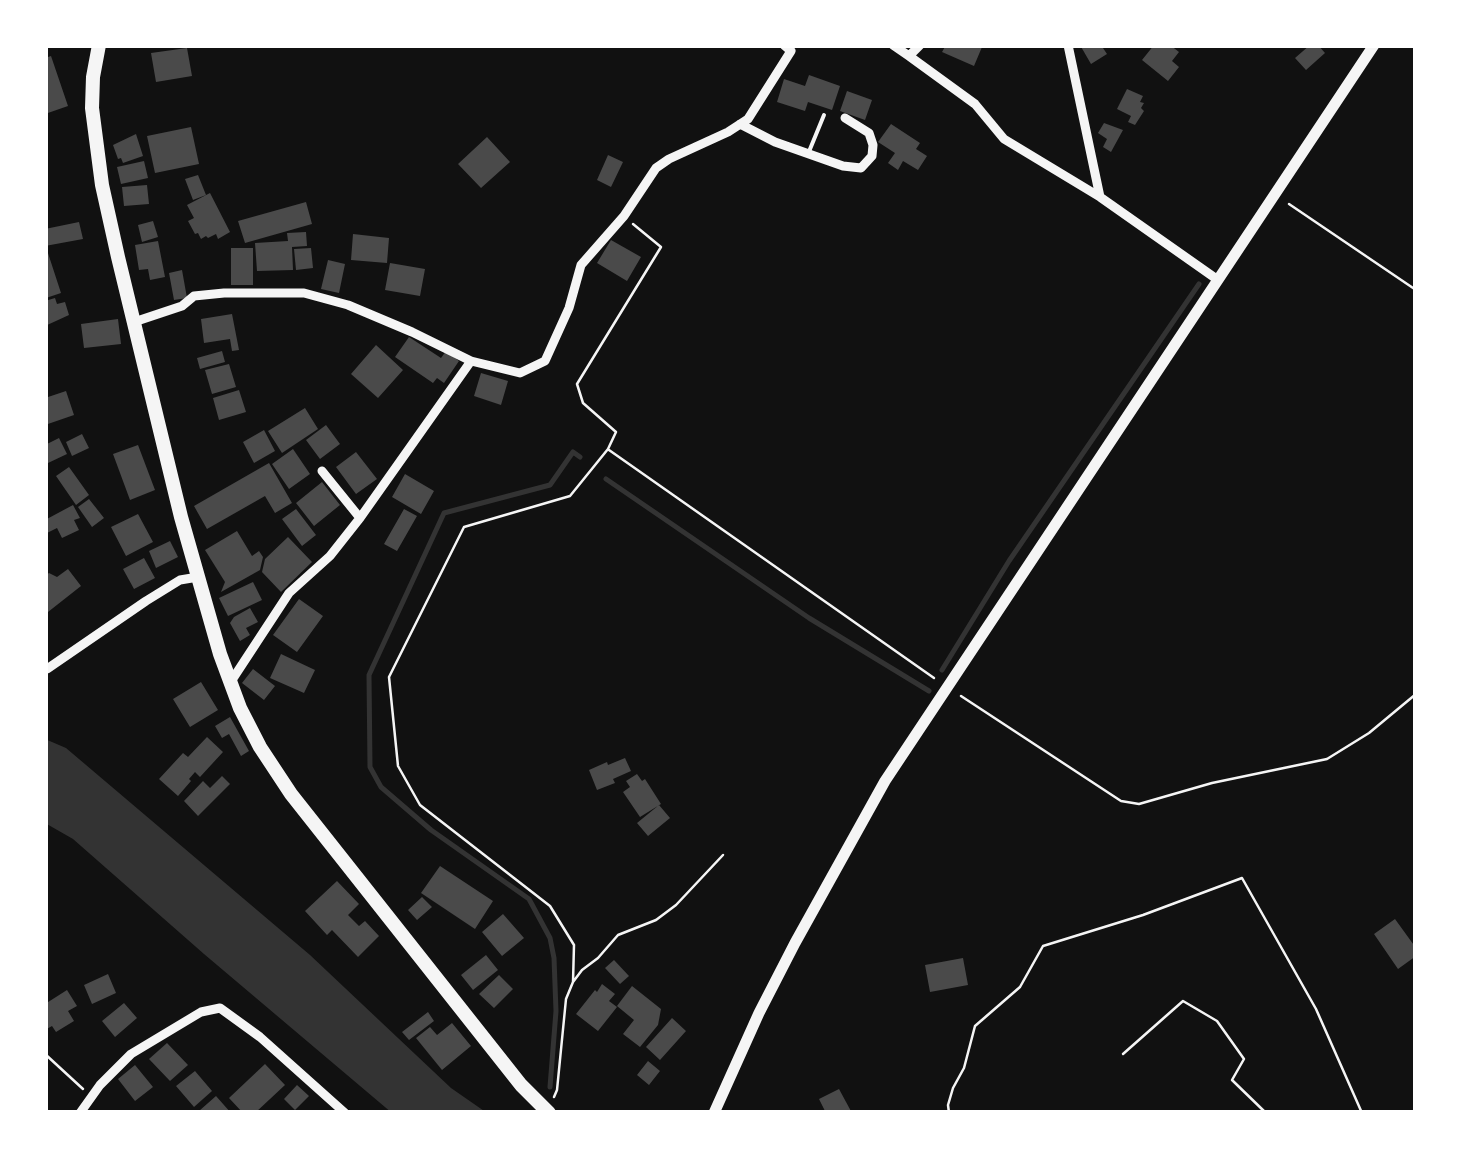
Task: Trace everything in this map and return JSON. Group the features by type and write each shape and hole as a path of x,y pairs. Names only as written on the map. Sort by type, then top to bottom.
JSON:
{"main road":[{"path":"99,45 93,90 97,152 118,257 181,517 230,683 251,731 292,794 513,1076 549,1113"}],"street":[{"path":"134,322 182,306 194,296 304,293 348,305 471,362 520,373 545,360 569,308 580,265 624,216 656,168 748,119 791,51 784,45"},
{"path":"894,45 976,104 1004,138 1100,196 1218,280"},
{"path":"909,56 920,45"},
{"path":"1068,45 1100,196"},
{"path":"714,1113 759,1013 885,781 1374,45"},
{"path":"740,124 808,154 861,168 872,156 869,132 845,118"},
{"path":"230,683 289,593 330,556 360,518 471,362"},
{"path":"322,471 360,518"},
{"path":"47,670 180,580 198,577"},
{"path":"80,1113 131,1054 201,1012 220,1008 260,1037 345,1113"}],"lane":[{"path":"808,154 824,115"}],"path":[{"path":"1274,194 1416,290"},
{"path":"549,1113 558,1090 566,1000 573,982 574,945 550,906 420,805 398,766 389,677 464,527 570,496 608,449 616,432 583,403 577,384 660,247 624,216"},
{"path":"608,449 948,688 1120,801 1139,804 1327,759 1416,694"},
{"path":"573,982 618,935 656,920 676,905 723,856"},
{"path":"949,1113 952,1088 964,1068 975,1026 1020,987 1044,946 1242,878 1316,1009 1362,1113"},
{"path":"1123,1054 1184,1001 1217,1021 1244,1059 1232,1080 1266,1113"},
{"path":"45,1054 91,1096"}],"shaded area":[{"path":"45,739 66,748 310,955 451,1088 487,1113 392,1113 73,839 45,823"}],"building":[{"path":"946,45 982,47 974,66 942,52"},
{"path":"1080,45 1101,45 1107,54 1091,64"},
{"path":"1154,45 1170,45 1179,52 1172,61 1179,67 1168,81 1142,60"},
{"path":"1310,45 1318,45 1325,53 1306,70 1295,58"},
{"path":"187,48 192,76 156,82 151,53"},
{"path":"51,56 68,106 45,114 45,58"},
{"path":"809,75 840,86 832,110 808,102 805,111 777,102 784,79 805,86"},
{"path":"1127,89 1143,96 1140,102 1144,103 1144,111 1135,125 1128,122 1131,116 1117,109"},
{"path":"847,91 872,100 865,120 840,111"},
{"path":"1104,123 1123,130 1111,152 1103,147 1107,139 1098,133"},
{"path":"891,124 920,143 916,149 927,156 918,170 903,161 898,170 888,163 895,153 878,142"},
{"path":"191,127 199,164 155,173 147,136"},
{"path":"136,134 143,156 123,163 113,145"},
{"path":"487,137 510,162 481,188 458,164"},
{"path":"608,155 623,162 611,187 597,180"},
{"path":"144,161 148,178 121,184 117,167"},
{"path":"198,175 206,195 193,200 185,179"},
{"path":"147,185 149,204 124,206 122,187"},
{"path":"210,193 230,232 218,239 216,234 201,239 188,221 194,218 187,205"},
{"path":"306,202 312,224 245,243 238,221"},
{"path":"153,221 158,237 142,242 138,225"},
{"path":"79,222 83,239 45,246 45,229"},
{"path":"306,232 307,246 292,247 293,270 257,271 255,243 288,241 287,233"},
{"path":"353,234 389,238 387,263 351,260"},
{"path":"611,240 641,257 627,281 597,263"},
{"path":"158,241 165,277 150,280 148,269 139,270 135,245"},
{"path":"46,247 61,293 46,298 45,294"},
{"path":"231,248 253,248 253,285 231,285"},
{"path":"311,248 313,268 296,270 294,249"},
{"path":"328,260 345,264 339,293 321,289"},
{"path":"390,263 425,269 420,296 385,290"},
{"path":"182,270 187,298 174,300 169,273"},
{"path":"55,298 57,304 65,302 69,315 45,326 45,301"},
{"path":"232,314 239,350 232,351 230,339 204,343 201,319"},
{"path":"118,319 121,344 84,348 81,324"},
{"path":"409,337 441,358 446,351 459,361 444,383 437,378 433,383 395,357"},
{"path":"376,345 403,370 378,398 351,374"},
{"path":"222,351 225,362 200,369 197,358"},
{"path":"229,364 236,387 212,394 205,370"},
{"path":"481,373 508,381 501,405 474,396"},
{"path":"239,390 246,412 219,420 213,398"},
{"path":"66,391 74,415 45,425 45,398"},
{"path":"305,408 318,429 282,453 268,431"},
{"path":"326,425 340,444 320,459 306,440"},
{"path":"264,430 275,451 254,463 243,442"},
{"path":"82,434 89,448 72,456 66,442"},
{"path":"59,438 67,454 48,463 45,445"},
{"path":"138,445 155,490 130,500 113,454"},
{"path":"293,449 310,474 289,489 272,464"},
{"path":"356,452 377,479 356,494 336,467"},
{"path":"269,463 292,503 275,513 265,496 207,529 194,506"},
{"path":"69,467 89,495 76,505 56,476"},
{"path":"405,474 434,491 421,514 392,497"},
{"path":"322,482 340,505 314,526 296,503"},
{"path":"89,499 104,518 92,527 78,507"},
{"path":"73,505 80,518 74,520 79,530 62,538 57,528 45,534 45,520"},
{"path":"296,509 316,535 302,546 282,519"},
{"path":"404,509 417,516 397,551 384,544"},
{"path":"138,514 153,542 126,556 111,527"},
{"path":"237,531 252,556 259,551 263,557 260,570 221,592 225,582 205,550"},
{"path":"288,537 312,562 281,592 262,572 265,559"},
{"path":"170,541 178,557 156,568 149,551"},
{"path":"144,558 155,578 134,589 123,569"},
{"path":"68,569 81,586 48,612 45,576 49,573 57,577"},
{"path":"253,582 262,600 228,616 219,598"},
{"path":"299,599 323,616 297,652 273,635"},
{"path":"250,608 258,622 246,628 250,635 240,641 230,623"},
{"path":"281,654 315,670 304,693 270,678"},
{"path":"253,669 275,686 264,700 242,683"},
{"path":"201,682 218,710 190,727 173,699"},
{"path":"230,717 249,751 241,756 229,734 222,738 215,726"},
{"path":"207,737 223,752 200,777 195,772 178,796 159,779 183,753 188,757"},
{"path":"625,758 631,771 597,790 589,770"},
{"path":"637,774 642,781 645,779 661,804 640,817 623,792 630,787 626,781"},
{"path":"222,776 230,784 198,816 184,801 203,781 210,788"},
{"path":"659,805 670,818 648,836 637,823"},
{"path":"440,866 493,901 475,929 421,893"},
{"path":"337,881 359,904 348,915 359,926 365,921 379,936 358,957 332,930 327,935 305,911"},
{"path":"422,897 432,907 417,920 408,910"},
{"path":"503,914 524,938 502,956 482,932"},
{"path":"1395,919 1416,948 1416,956 1398,969 1374,934"},
{"path":"486,955 498,970 473,990 461,975"},
{"path":"963,958 968,985 930,992 925,965"},
{"path":"614,960 629,976 620,984 605,968"},
{"path":"108,974 116,993 92,1004 84,985"},
{"path":"499,975 513,989 494,1008 479,994"},
{"path":"602,984 615,994 609,1001 617,1007 598,1031 576,1014"},
{"path":"632,986 661,1009 658,1025 640,1047 623,1034 634,1020 617,1006"},
{"path":"67,990 77,1006 68,1011 74,1021 56,1032 52,1026 45,1030 45,1004"},
{"path":"124,1003 137,1018 115,1037 102,1021"},
{"path":"428,1012 434,1021 409,1040 402,1032"},
{"path":"672,1018 686,1031 660,1060 646,1047"},
{"path":"452,1023 471,1046 442,1070 416,1038 430,1027 437,1035"},
{"path":"167,1043 188,1065 170,1081 149,1059"},
{"path":"648,1061 660,1071 649,1085 637,1075"},
{"path":"265,1064 285,1085 255,1113 243,1113 229,1098"},
{"path":"135,1065 153,1087 135,1101 118,1079"},
{"path":"195,1071 212,1091 194,1107 176,1086"},
{"path":"297,1085 309,1096 295,1110 284,1099"},
{"path":"839,1089 852,1113 826,1113 819,1099"},
{"path":"216,1096 231,1113 199,1111"}],"waterway":[{"path":"942,670 1009,561 1199,284"},
{"path":"550,1087 556,1011 550,938 529,899 431,830 381,787 370,767 369,675 444,513 550,485 573,452 580,457"},
{"path":"606,479 809,618 929,691"}]}
